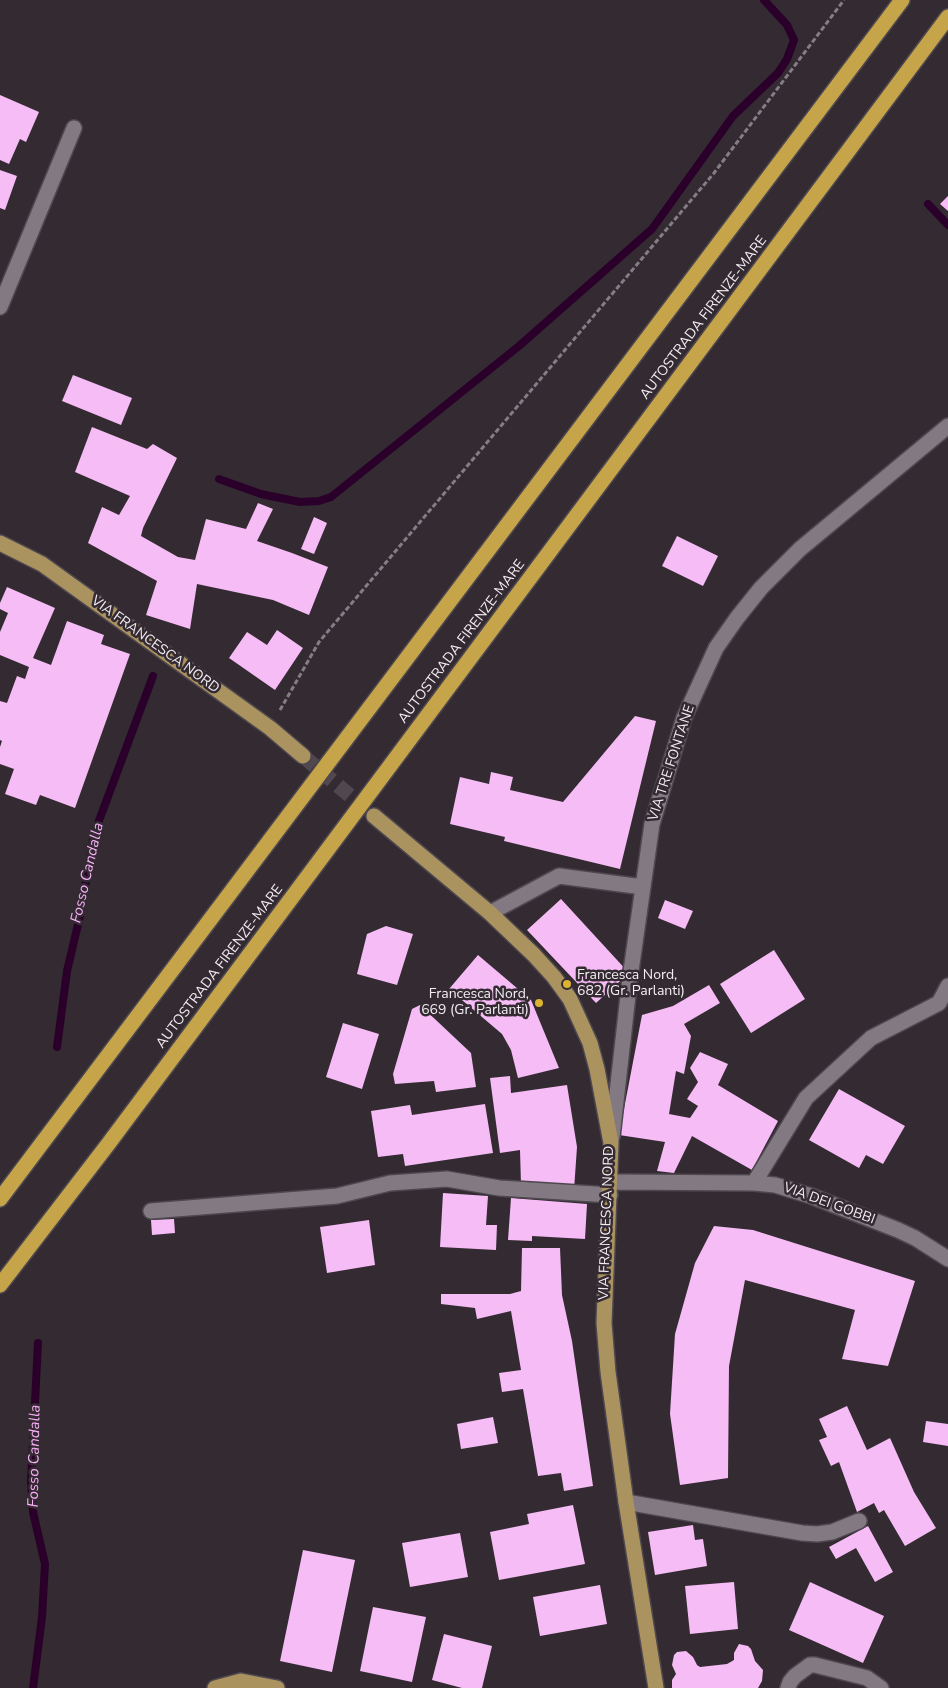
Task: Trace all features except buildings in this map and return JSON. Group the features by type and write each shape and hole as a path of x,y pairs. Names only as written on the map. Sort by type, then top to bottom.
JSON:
{"highway":[{"path":"0,1199 902,0"},
{"name":"AUTOSTRADA FIRENZE-MARE","path":"0,1286 109,1144 948,17"}],"main road":[{"name":"VIA FRANCESCA NORD","path":"0,543 42,564 270,728 302,756"},
{"name":"VIA FRANCESCA NORD","path":"374,816 490,913 534,955 554,977 570,999 590,1043 597,1069 611,1144 604,1323 608,1372 626,1502 656,1688"},
{"path":"216,1688 241,1681 277,1688"}],"street":[{"path":"0,307 74,128"},
{"name":"VIA TRE FONTANE","path":"611,1144 630,978 652,824 684,718 716,648 761,588 800,549 948,426"},
{"path":"490,913 559,876 643,887"},
{"path":"754,1182 806,1098 871,1038 938,1002 948,986"},
{"name":"VIA DEI GOBBI","path":"151,1211 338,1196 390,1182 447,1180 499,1188 610,1188 754,1182 794,1190 898,1230 915,1238 948,1259"},
{"path":"626,1502 802,1533 832,1532 859,1520"},
{"path":"788,1688 795,1676 810,1665 815,1664 867,1678 881,1688"}],"path":[{"path":"270,728 319,642 714,173 844,0"}],"waterway":[{"path":"219,479 261,494 300,502 319,501 331,497 519,346 652,229 733,116 778,73 787,59 794,40 787,25 764,0"},
{"path":"928,204 948,225"},
{"name":"Fosso Candalla","path":"57,1047 67,971 80,916 94,834 153,676"},
{"name":"Fosso Candalla","path":"33,1688 42,1617 45,1564 33,1512 31,1481 38,1343"}],"tunnel":[{"path":"303,756 374,816"}],"place":[{"name":"Francesca Nord, 682 (Gr. Parlanti)","path":"567,984"},
{"name":"Francesca Nord, 669 (Gr. Parlanti)","path":"539,1003"}]}
